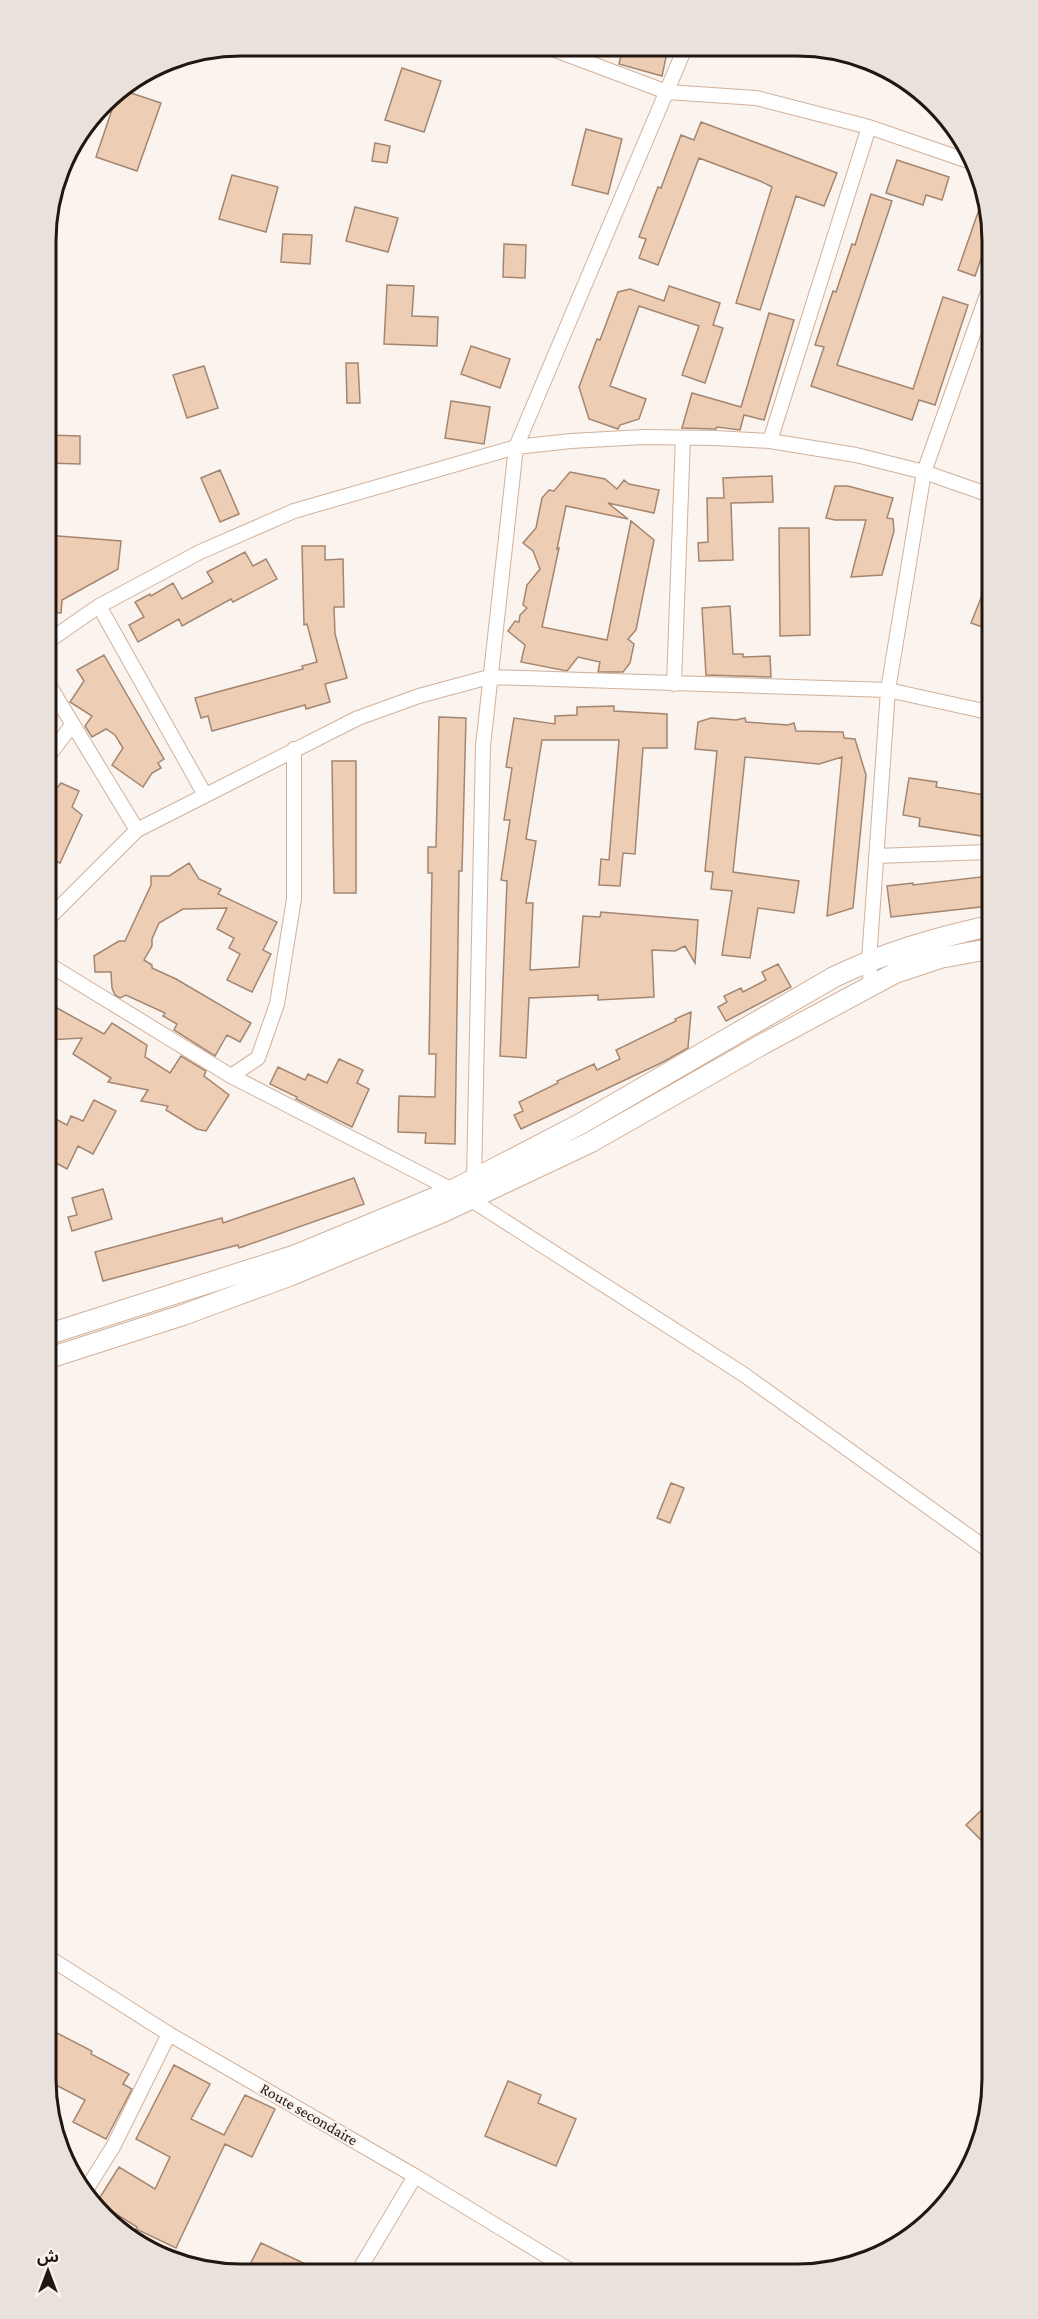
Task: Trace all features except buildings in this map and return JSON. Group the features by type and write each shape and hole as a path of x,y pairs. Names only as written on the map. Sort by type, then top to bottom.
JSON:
{"street":[{"path":"571,56 667,92 756,98 869,127 963,159"},
{"path":"474,1179 483,747 516,447 681,56"},
{"path":"770,441 869,127"},
{"path":"871,986 869,960 888,690 924,472 982,309"},
{"path":"674,684 683,438"},
{"path":"56,636 99,606 200,552 294,511 516,447 571,441 683,438 770,441 856,455 924,472 982,492"},
{"path":"99,606 205,795"},
{"path":"56,911 137,830 358,718 419,696 489,677 888,690 982,711"},
{"path":"56,697 137,830"},
{"path":"56,746 72,725"},
{"path":"231,1076 258,1058 277,1004 294,899 294,749"},
{"path":"876,856 982,852"},
{"path":"56,1332 296,1255 451,1191 582,1123 834,977 869,960 925,940 982,928"},
{"path":"56,1356 183,1315 289,1276 470,1199 591,1142 763,1044 896,973 940,958 982,950"},
{"path":"56,969 231,1076 470,1199 743,1374 982,1546"},
{"name":"Route secondaire","path":"56,1962 169,2034 416,2175 560,2264"},
{"path":"89,2184 112,2147 169,2034"},
{"path":"363,2264 416,2175"}]}
